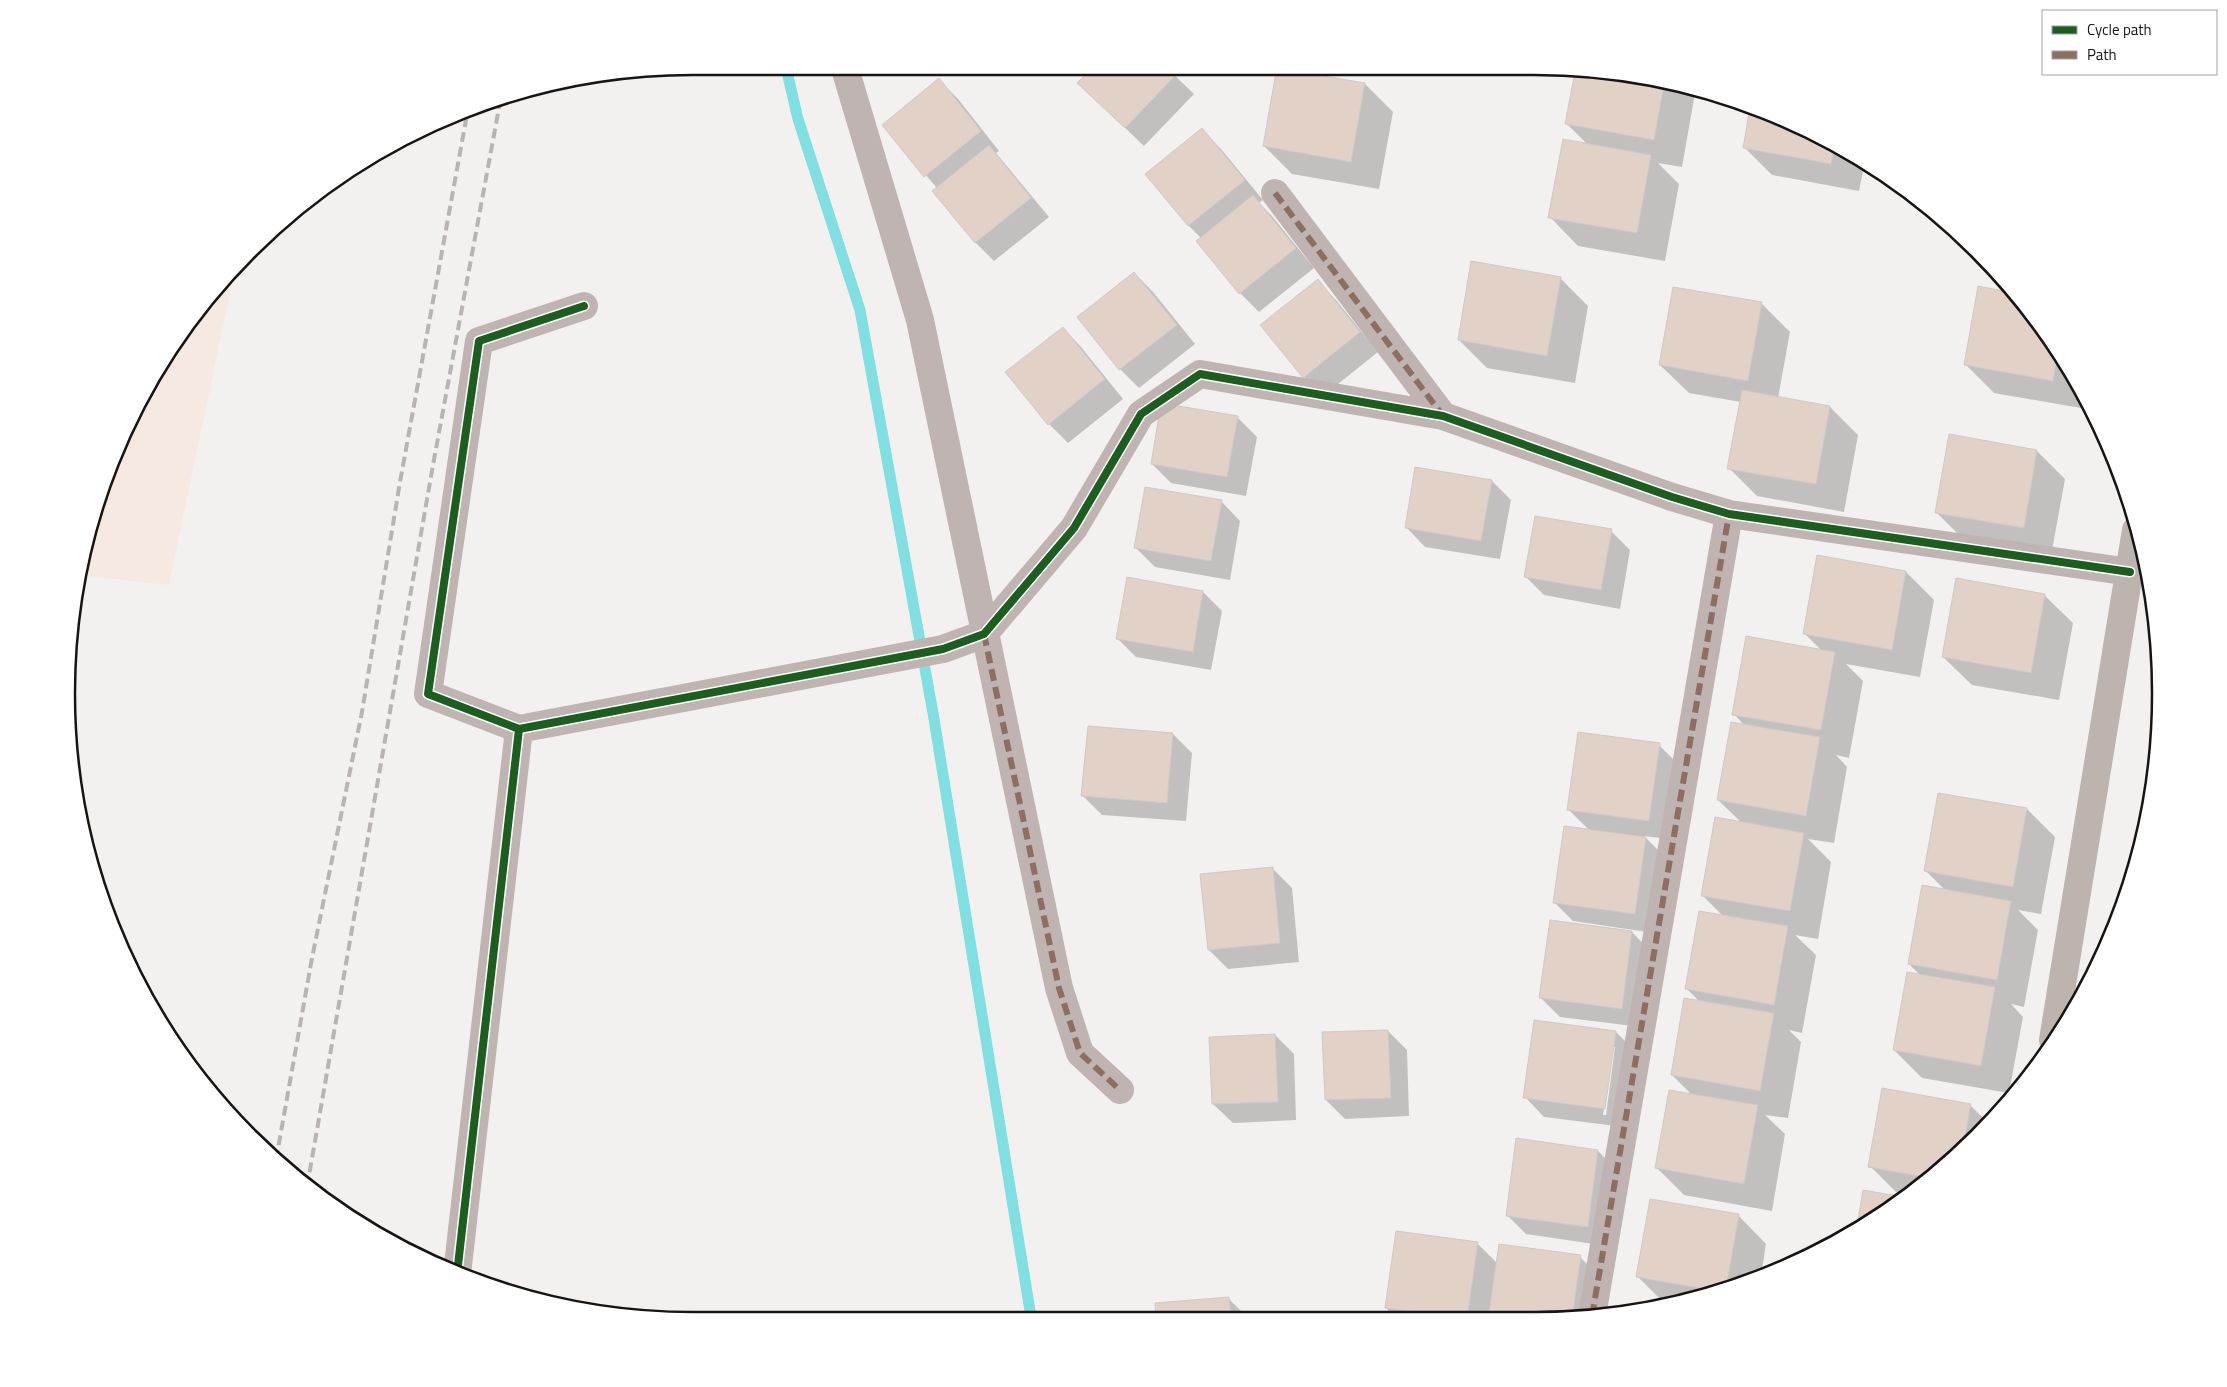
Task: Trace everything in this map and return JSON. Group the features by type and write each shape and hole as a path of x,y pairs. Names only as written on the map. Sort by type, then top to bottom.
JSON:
{"main road":[{"path":"2055,1025 2134,545"}],"street":[{"path":"847,75 920,320 1059,988 1080,1053 1120,1090"},
{"path":"1275,193 1443,416"},
{"path":"584,306 479,341 428,694 519,729 884,658 943,649 984,634 1074,528 1141,414 1200,374 1443,416 1672,497 1729,514 2130,572"},
{"path":"1593,1309 1729,514"},
{"path":"458,1265 519,729"}],"shaded area":[{"path":"232,281 169,585 86,576 96,533 108,495 122,457 139,420 179,350"}],"building":[{"path":"1085,75 1176,75 1125,128 1077,83"},
{"path":"1275,75 1318,75 1365,83 1351,162 1263,146"},
{"path":"1574,76 1614,80 1663,89 1654,140 1565,124"},
{"path":"939,78 981,131 924,177 882,125"},
{"path":"1749,114 1770,122 1833,153 1831,164 1743,148"},
{"path":"1202,128 1245,180 1188,226 1145,174"},
{"path":"1563,139 1651,155 1637,233 1548,218"},
{"path":"989,145 1031,198 975,243 932,191"},
{"path":"1253,195 1296,248 1239,294 1196,241"},
{"path":"1471,261 1561,277 1547,356 1458,340"},
{"path":"1134,272 1177,325 1119,370 1077,317"},
{"path":"1318,279 1360,332 1303,378 1260,325"},
{"path":"1978,286 2003,291 2056,363 2053,381 1964,365"},
{"path":"1673,287 1762,302 1748,381 1659,365"},
{"path":"1063,327 1105,379 1048,425 1005,372"},
{"path":"1742,390 1830,406 1816,484 1727,469"},
{"path":"1161,403 1238,416 1227,477 1151,464"},
{"path":"1949,434 2037,450 2024,528 1935,513"},
{"path":"1415,467 1492,480 1481,541 1405,528"},
{"path":"1145,487 1222,500 1211,561 1134,548"},
{"path":"1535,516 1612,529 1601,590 1524,577"},
{"path":"1817,555 1906,571 1892,650 1803,634"},
{"path":"1127,577 1203,591 1193,652 1116,639"},
{"path":"1956,578 2045,594 2031,673 1942,657"},
{"path":"1746,636 1835,652 1821,730 1732,715"},
{"path":"1731,722 1820,737 1806,816 1717,800"},
{"path":"1088,726 1173,733 1167,803 1081,796"},
{"path":"1578,732 1660,743 1649,821 1567,810"},
{"path":"1938,793 2027,808 2013,887 1924,871"},
{"path":"1715,817 1804,833 1790,911 1701,896"},
{"path":"1564,826 1646,837 1635,914 1553,903"},
{"path":"1273,867 1280,943 1208,950 1200,874"},
{"path":"1922,885 2011,901 1997,980 1908,964"},
{"path":"1699,911 1788,926 1774,1005 1685,989"},
{"path":"1550,920 1632,931 1622,1009 1539,998"},
{"path":"1907,972 1995,987 1981,1066 1893,1050"},
{"path":"1684,998 1774,1013 1760,1091 1671,1075"},
{"path":"1534,1020 1616,1031 1605,1109 1523,1098"},
{"path":"1388,1030 1391,1098 1325,1100 1322,1032"},
{"path":"1275,1034 1278,1102 1212,1104 1209,1037"},
{"path":"1882,1088 1971,1104 1965,1137 1920,1176 1868,1167"},
{"path":"1669,1090 1758,1105 1744,1184 1655,1168"},
{"path":"1516,1138 1598,1150 1588,1227 1506,1216"},
{"path":"1863,1190 1894,1195 1877,1208 1858,1220"},
{"path":"1650,1199 1739,1214 1727,1280 1702,1289 1636,1277"},
{"path":"1396,1231 1478,1242 1468,1312 1415,1312 1385,1308"},
{"path":"1499,1244 1581,1255 1573,1311 1489,1312"},
{"path":"1229,1297 1230,1312 1156,1312 1155,1303"}],"waterway":[{"path":"788,75 798,119 860,310 933,713 1030,1312"}],"railway":[{"path":"309,1177 433,465 499,107"},
{"path":"278,1151 312,958 362,712 400,482 466,119"}],"marked path":[{"path":"1275,193 1443,416"},
{"path":"1593,1309 1729,514"},
{"path":"984,634 1059,988 1080,1053 1120,1090"}],"cycle path":[{"path":"458,1265 519,729 428,694 479,341 584,306"},
{"path":"519,729 943,649 984,634 1074,528 1141,414 1200,374 1443,416 1672,497 1729,514 2130,572"}]}
